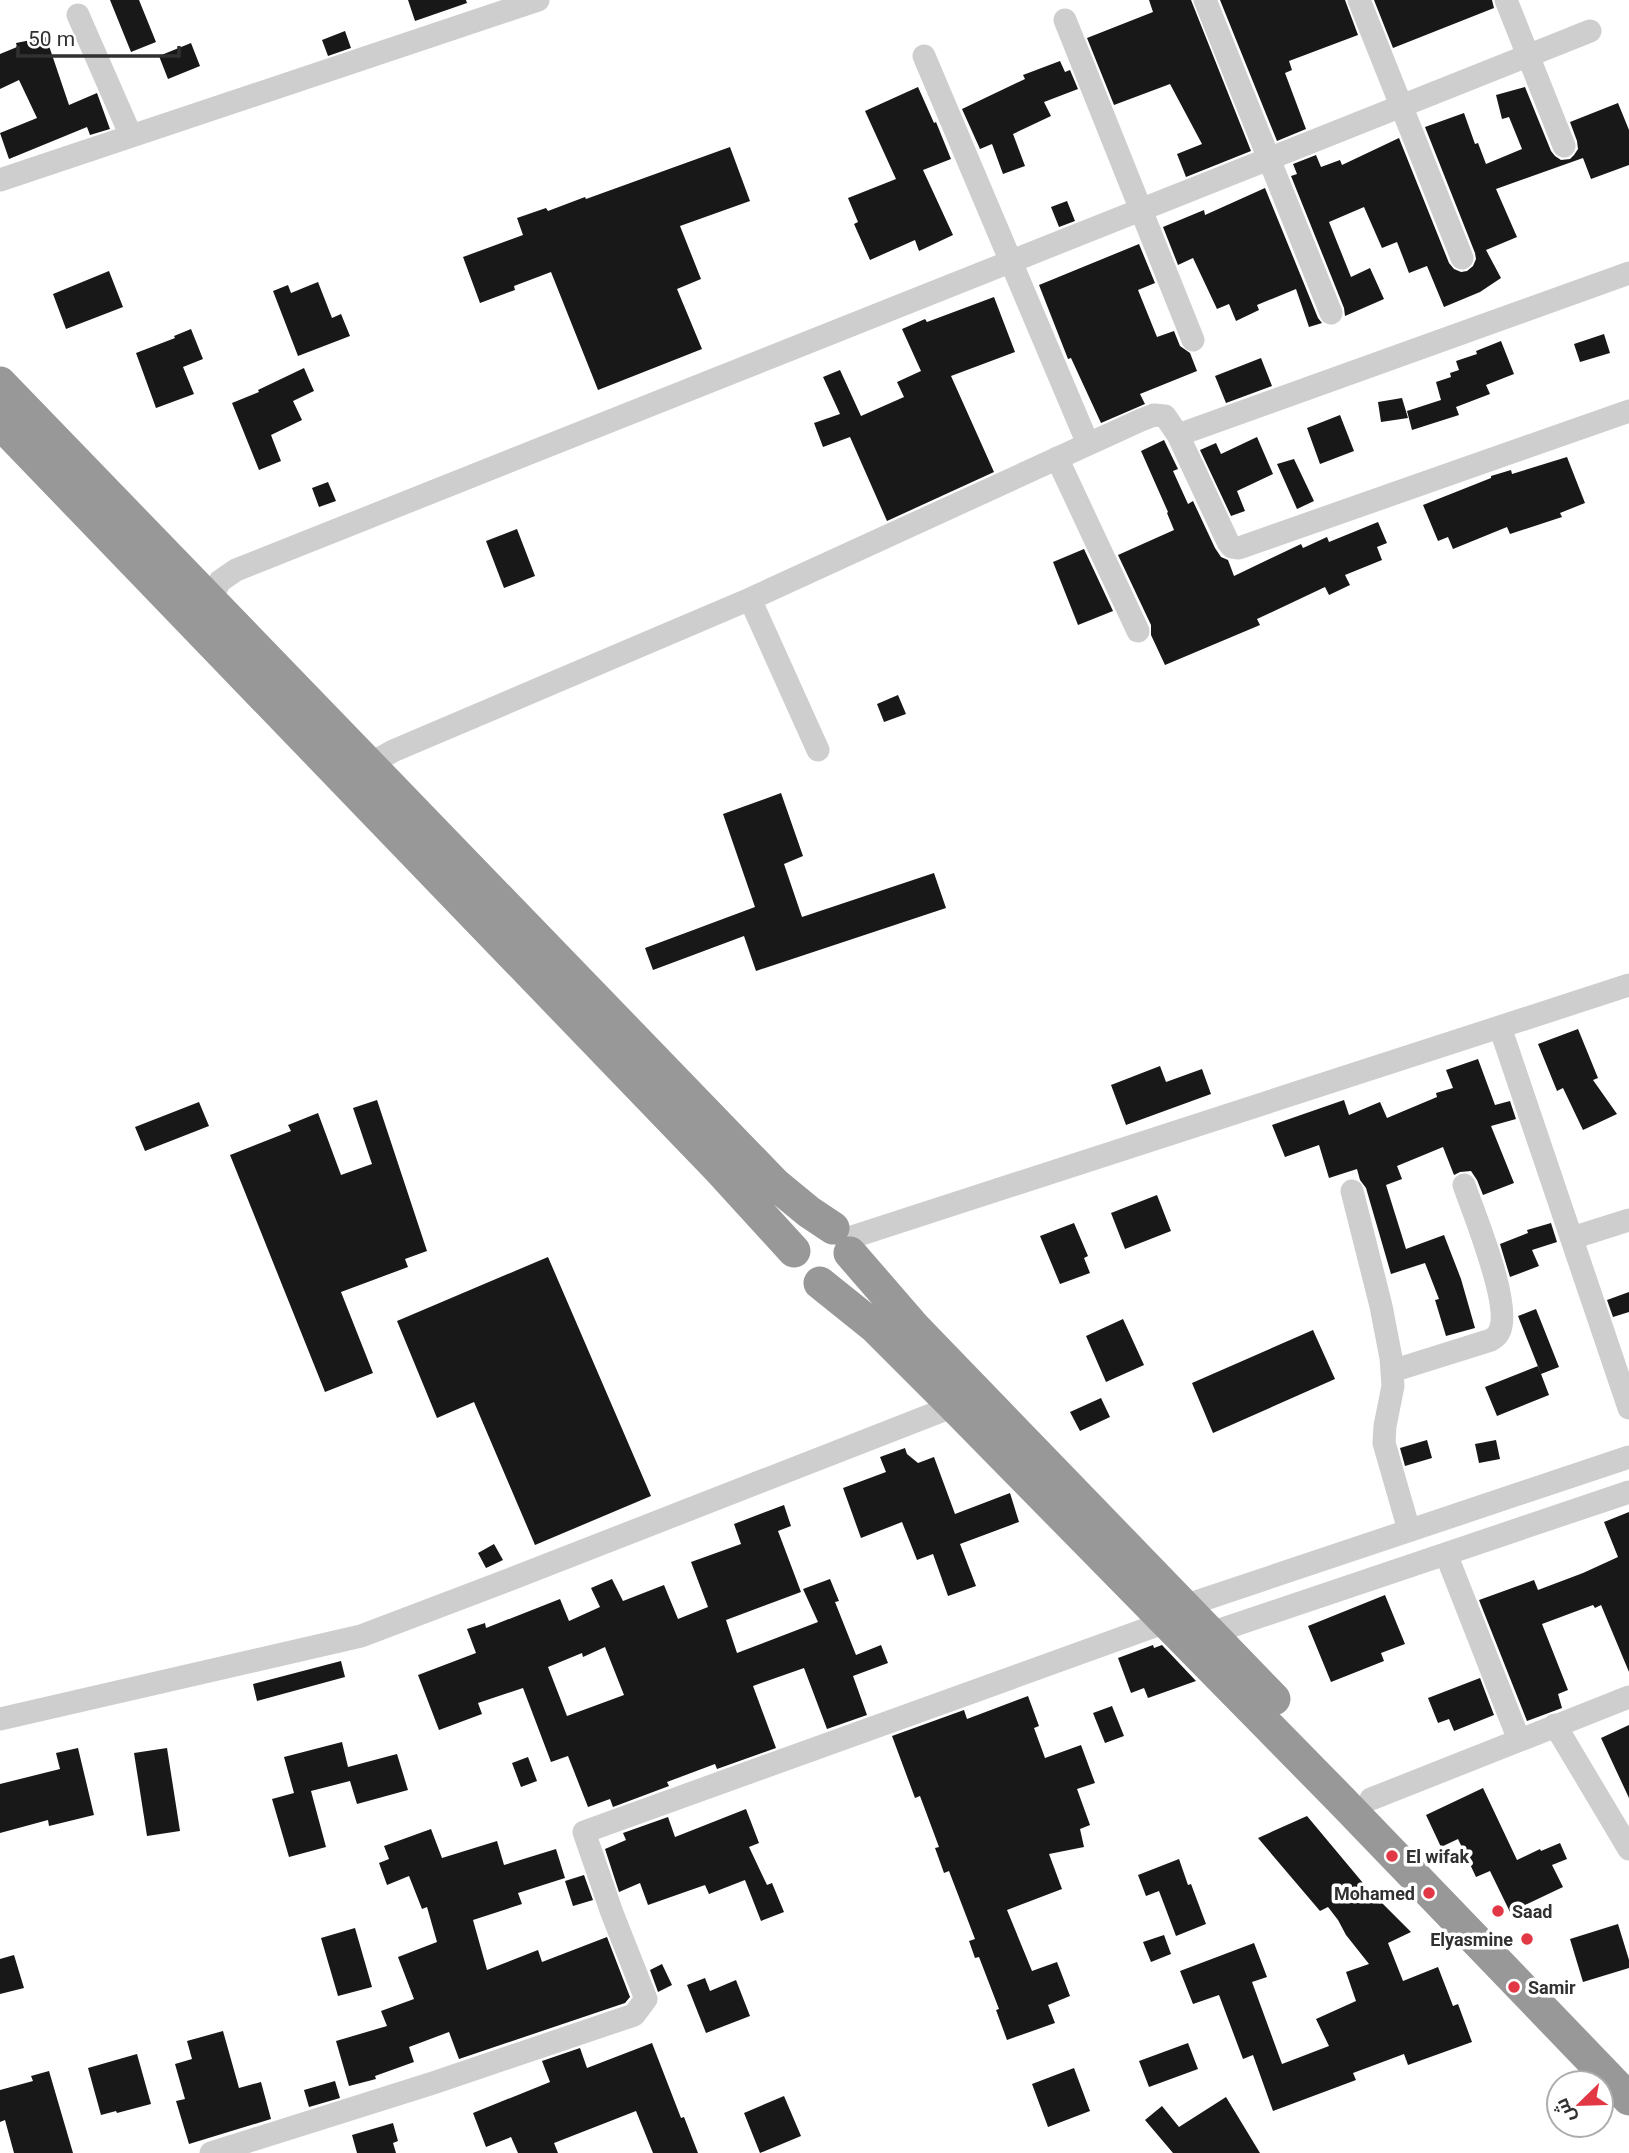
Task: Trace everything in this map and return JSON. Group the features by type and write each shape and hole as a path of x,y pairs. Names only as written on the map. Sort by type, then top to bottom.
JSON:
{"highway":[{"path":"0,383 775,1184 843,1240 915,1328 1350,1808 1629,2099"},
{"path":"0,423 720,1170 794,1251"},
{"path":"820,1283 838,1278 849,1262 843,1240 816,1227 807,1230 796,1243 794,1260 803,1276 820,1283 876,1328 954,1406 1175,1614 1211,1633 1629,2065"}],"street":[{"path":"0,180 538,0"},
{"path":"1205,0 1331,313"},
{"path":"1359,0 1462,258"},
{"path":"1506,0 1564,146"},
{"path":"78,15 131,136"},
{"path":"1065,20 1193,340"},
{"path":"210,600 220,580 236,570 1590,31"},
{"path":"924,56 1088,444"},
{"path":"1178,435 1629,274"},
{"path":"370,764 393,751 750,599 1154,415 1165,416 1178,435 1228,542 1239,548 1629,411"},
{"path":"1057,458 1138,631"},
{"path":"750,599 818,750"},
{"path":"843,1240 1629,985"},
{"path":"1500,1027 1629,1408"},
{"path":"1392,1371 1491,1340 1499,1334 1502,1320 1499,1286 1464,1185"},
{"path":"1352,1191 1381,1306 1392,1371 1393,1386 1384,1443 1409,1530"},
{"path":"1572,1238 1629,1220"},
{"path":"0,1718 361,1636 954,1406"},
{"path":"211,2153 433,2083 634,2015 646,1999 584,1832 1409,1530 1629,1457"},
{"path":"1211,1633 1629,1492"},
{"path":"1446,1554 1519,1740"},
{"path":"1371,1799 1629,1697"},
{"path":"1555,1725 1629,1849"}],"building":[{"path":"110,0 139,0 156,42 131,52"},
{"path":"408,0 466,0 467,3 415,21"},
{"path":"1149,0 1191,0 1251,151 1186,177 1177,154 1202,144 1170,84 1114,105 1087,38 1153,12"},
{"path":"1220,0 1345,0 1358,35 1289,61 1292,70 1285,73 1306,129 1277,141"},
{"path":"1374,0 1492,0 1494,8 1393,48"},
{"path":"345,31 351,48 328,56 322,40"},
{"path":"46,37 69,105 97,93 110,129 90,135 87,127 9,159 0,133 37,118 19,80 0,89 0,54 17,47 16,43"},
{"path":"191,43 200,66 168,79 159,56"},
{"path":"1060,61 1065,72 1070,70 1078,89 1044,102 1051,116 1013,134 1025,166 1003,174 992,144 980,149 962,109 1025,79 1023,75"},
{"path":"918,87 951,159 923,170 953,235 919,251 915,240 870,260 854,224 858,222 848,198 896,179 865,111"},
{"path":"1525,87 1551,151 1561,160 1570,159 1578,149 1570,122 1618,103 1629,130 1629,165 1591,179 1583,158 1496,189 1517,237 1486,250 1501,278 1480,292 1444,307 1427,266 1409,273 1397,242 1382,248 1364,207 1329,222 1351,277 1370,268 1384,299 1345,316 1291,176 1297,174 1293,164 1316,155 1321,167 1340,160 1342,165 1399,138 1449,263 1454,269 1467,271 1473,266 1475,253 1425,127 1464,113 1475,144 1478,143 1486,164 1522,149 1509,117 1502,119 1496,95"},
{"path":"730,147 750,201 680,226 701,279 677,289 702,349 598,390 551,272 480,303 463,257 523,235 517,218 546,208 548,211 585,197 586,199"},
{"path":"1265,188 1322,323 1309,327 1296,289 1257,305 1259,310 1236,321 1229,304 1217,309 1193,258 1178,265 1163,227 1204,210 1205,215"},
{"path":"1067,201 1075,221 1059,227 1051,207"},
{"path":"1139,244 1155,283 1138,290 1157,337 1174,331 1180,346 1190,353 1197,371 1140,394 1145,404 1101,423 1071,358 1068,359 1039,285"},
{"path":"109,271 123,307 66,329 53,294"},
{"path":"318,282 332,318 341,314 350,336 298,356 273,291 288,285 291,293"},
{"path":"994,297 1015,352 951,376 994,472 887,521 850,437 823,447 814,423 840,414 823,377 840,370 861,416 904,397 897,382 921,371 902,329"},
{"path":"191,329 203,359 183,367 194,394 156,408 136,353"},
{"path":"1604,334 1610,353 1580,362 1574,344"},
{"path":"1501,341 1514,374 1486,385 1490,394 1456,407 1459,415 1412,430 1407,411 1441,400 1436,382 1451,377 1450,373 1459,370 1456,361 1477,354 1476,351"},
{"path":"1261,358 1272,386 1226,403 1215,376"},
{"path":"304,368 314,391 293,401 302,420 271,435 281,461 259,470 232,403"},
{"path":"1402,398 1408,418 1381,422 1378,402"},
{"path":"1340,415 1354,451 1320,464 1307,428"},
{"path":"1257,437 1273,474 1237,491 1245,511 1231,516 1200,450 1216,443 1221,454"},
{"path":"1164,440 1178,469 1173,471 1188,504 1193,501 1215,548 1221,557 1228,560 1234,576 1301,544 1303,548 1327,537 1329,542 1378,522 1387,543 1377,547 1382,560 1345,575 1350,585 1329,595 1325,587 1257,619 1260,625 1165,665 1151,635 1151,625 1118,555 1174,530 1141,451"},
{"path":"1567,457 1585,503 1560,513 1562,517 1510,534 1507,527 1453,549 1448,537 1438,541 1423,505 1491,476 1511,470 1512,474"},
{"path":"1294,459 1314,501 1297,509 1277,464"},
{"path":"328,482 336,501 319,507 312,488"},
{"path":"517,529 535,576 504,588 486,541"},
{"path":"1084,549 1113,611 1078,625 1053,562"},
{"path":"898,695 906,714 884,722 877,704"},
{"path":"781,793 803,856 784,864 802,917 934,873 946,908 756,971 744,936 653,970 645,948 755,907 723,814"},
{"path":"1578,1029 1598,1078 1593,1080 1617,1114 1583,1130 1563,1088 1557,1091 1538,1044"},
{"path":"1478,1059 1495,1105 1510,1101 1516,1119 1491,1126 1514,1183 1483,1195 1471,1171 1454,1175 1443,1147 1397,1166 1402,1179 1386,1185 1406,1249 1444,1235 1461,1279 1475,1328 1446,1336 1435,1300 1439,1299 1425,1263 1391,1274 1366,1188 1357,1169 1329,1178 1319,1145 1285,1157 1272,1125 1344,1100 1349,1115 1380,1102 1387,1118 1437,1097 1436,1093 1453,1088 1446,1070"},
{"path":"1160,1066 1166,1082 1202,1069 1211,1094 1126,1125 1111,1085"},
{"path":"377,1100 427,1251 405,1259 408,1267 341,1292 373,1373 325,1392 230,1155 291,1131 288,1125 318,1113 341,1175 372,1164 353,1108"},
{"path":"199,1102 209,1126 145,1151 135,1127"},
{"path":"1157,1195 1171,1231 1125,1249 1111,1213"},
{"path":"1074,1223 1088,1256 1084,1258 1090,1273 1060,1284 1040,1236"},
{"path":"1551,1223 1557,1242 1532,1250 1539,1266 1510,1277 1500,1244 1528,1233 1527,1230"},
{"path":"548,1257 651,1496 535,1545 474,1402 437,1418 397,1321"},
{"path":"1629,1292 1629,1312 1613,1317 1607,1300"},
{"path":"1536,1309 1559,1367 1541,1374 1518,1316"},
{"path":"1123,1319 1144,1365 1106,1382 1086,1336"},
{"path":"1313,1330 1335,1379 1213,1433 1192,1383"},
{"path":"1538,1366 1549,1395 1497,1416 1485,1387"},
{"path":"1101,1398 1110,1417 1080,1431 1070,1412"},
{"path":"1427,1440 1432,1458 1405,1466 1400,1448"},
{"path":"1496,1440 1500,1459 1479,1463 1475,1444"},
{"path":"905,1448 907,1454 918,1463 934,1457 955,1514 1010,1493 1019,1522 960,1544 976,1586 948,1596 933,1554 917,1560 902,1522 861,1538 843,1488 886,1472 880,1457"},
{"path":"784,1505 791,1526 778,1531 801,1592 726,1620 737,1653 818,1622 803,1589 830,1579 839,1601 835,1602 856,1655 881,1645 888,1663 853,1676 867,1715 827,1729 804,1668 753,1686 776,1748 717,1769 715,1764 667,1782 669,1786 613,1807 610,1799 588,1807 568,1756 551,1762 523,1688 478,1703 482,1714 439,1730 418,1675 476,1653 467,1629 485,1623 486,1628 560,1599 569,1621 600,1607 591,1588 612,1579 623,1601 664,1585 678,1619 708,1607 691,1562 741,1544 734,1524","holes":["605,1647 624,1695 567,1716 548,1667 582,1653 583,1657"]},
{"path":"1629,1512 1629,1672 1601,1605 1595,1608 1593,1605 1542,1624 1568,1690 1558,1694 1562,1708 1527,1721 1479,1600 1534,1580 1538,1590 1618,1557 1604,1522"},
{"path":"494,1544 503,1560 486,1568 478,1553"},
{"path":"1385,1595 1405,1644 1381,1653 1384,1661 1331,1682 1308,1626"},
{"path":"1153,1645 1154,1648 1162,1645 1196,1681 1148,1698 1144,1688 1131,1693 1118,1658"},
{"path":"341,1661 345,1677 257,1701 253,1684"},
{"path":"1480,1678 1494,1715 1454,1731 1449,1719 1438,1723 1428,1698"},
{"path":"1028,1696 1039,1726 1034,1728 1045,1758 1081,1745 1095,1783 1077,1789 1090,1825 1080,1829 1084,1847 1049,1854 1062,1889 1007,1910 1032,1971 1057,1962 1070,1996 1048,2005 1055,2023 1007,2040 996,2010 999,2009 979,1957 975,1958 969,1941 975,1939 949,1871 944,1873 935,1848 939,1847 920,1796 915,1798 892,1736 964,1710 967,1719"},
{"path":"1112,1706 1124,1736 1105,1743 1093,1713"},
{"path":"1629,1725 1629,1798 1601,1738"},
{"path":"342,1742 348,1767 397,1754 408,1790 357,1804 350,1781 311,1791 326,1847 289,1857 272,1799 294,1793 284,1757"},
{"path":"78,1748 94,1815 49,1826 48,1820 0,1833 0,1784 60,1769 56,1753"},
{"path":"167,1748 180,1831 147,1836 134,1753"},
{"path":"528,1757 537,1781 521,1787 512,1763"},
{"path":"1483,1788 1517,1860 1560,1843 1567,1859 1552,1865 1563,1887 1510,1912 1490,1871 1476,1877 1458,1839 1441,1847 1426,1815"},
{"path":"746,1809 759,1843 749,1847 767,1885 772,1883 784,1912 761,1921 745,1880 709,1894 705,1885 648,1905 640,1883 619,1892 605,1849 626,1840 623,1833 668,1817 675,1837"},
{"path":"1307,1816 1368,1889 1411,1932 1388,1943 1403,1981 1438,1967 1453,2006 1458,2004 1472,2042 1408,2065 1404,2054 1353,2073 1356,2080 1273,2111 1253,2055 1243,2059 1219,1995 1193,2004 1180,1971 1254,1943 1267,1977 1252,1982 1282,2064 1329,2046 1316,2019 1356,2001 1346,1972 1369,1964 1328,1907 1320,1911 1258,1838"},
{"path":"431,1829 442,1858 497,1841 504,1865 556,1849 565,1878 518,1893 522,1904 473,1920 487,1970 538,1950 542,1962 607,1937 630,1997 625,2003 459,2059 449,2032 409,2047 414,2062 375,2076 376,2079 349,2086 336,2041 387,2026 381,2011 414,1999 398,1957 437,1942 427,1907 422,1909 409,1876 387,1885 379,1863 389,1859 384,1846"},
{"path":"1179,1859 1206,1924 1176,1936 1159,1891 1146,1896 1138,1875"},
{"path":"584,1875 593,1900 573,1906 565,1881"},
{"path":"1618,1924 1629,1968 1583,1982 1570,1939"},
{"path":"355,1928 372,1987 338,1996 321,1938"},
{"path":"1164,1935 1171,1954 1151,1962 1143,1942"},
{"path":"14,1955 24,1988 0,1994 0,1959"},
{"path":"662,1964 672,1985 658,1992 650,1970"},
{"path":"705,1978 710,1991 736,1980 750,2016 706,2033 687,1985"},
{"path":"223,2031 239,2088 261,2082 271,2119 189,2144 176,2101 185,2099 175,2064 192,2059 187,2041"},
{"path":"652,2043 681,2118 684,2117 698,2153 653,2153 636,2111 554,2143 558,2153 518,2153 511,2137 486,2147 473,2113 550,2082 542,2061 580,2048 587,2068"},
{"path":"1188,2043 1198,2069 1149,2087 1139,2061"},
{"path":"137,2054 151,2104 101,2115 88,2068"},
{"path":"1074,2068 1090,2111 1048,2127 1032,2084"},
{"path":"49,2071 73,2153 14,2153 5,2120 0,2122 0,2090 33,2081 31,2076"},
{"path":"335,2081 340,2098 309,2107 304,2090"},
{"path":"784,2096 801,2136 760,2153 744,2113"},
{"path":"1226,2097 1260,2153 1173,2153 1145,2120 1162,2106 1179,2127"},
{"path":"393,2123 398,2141 393,2143 396,2153 357,2153 352,2135"}],"place":[{"name":"El wifak","path":"1392,1856"},
{"name":"Mohamed","path":"1429,1893"},
{"name":"Saad","path":"1498,1911"},
{"name":"Elyasmine","path":"1527,1939"},
{"name":"Samir","path":"1514,1987"}]}
